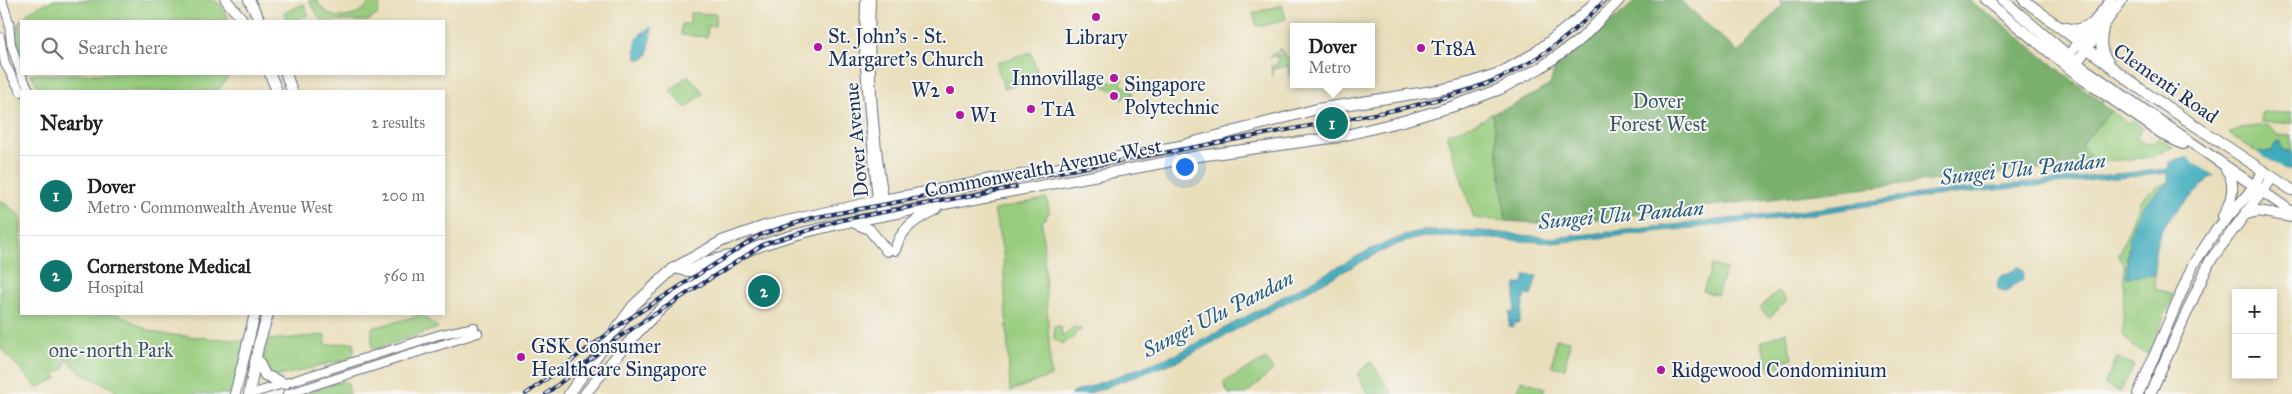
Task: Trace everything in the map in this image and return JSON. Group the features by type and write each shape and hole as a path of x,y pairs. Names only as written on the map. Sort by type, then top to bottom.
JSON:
{"main road":[{"path":"226,0 242,20"},
{"path":"233,0 242,20"},
{"path":"249,0 259,20"},
{"name":"Commonwealth Avenue West","path":"569,394 633,306 674,268 704,250 750,231 881,201 1195,143 1317,109 1439,90 1481,79 1502,72 1535,53 1579,18 1597,0"},
{"name":"Commonwealth Avenue West","path":"586,394 640,328 677,294 740,254 791,235 884,215 1199,156 1346,135 1454,106 1500,89 1540,68 1581,39 1619,0"},
{"name":"Clementi Road","path":"1985,0 2084,80 2164,135 2201,150"},
{"name":"Clementi Road","path":"2002,0 2068,56 2224,166 2237,178 2263,192 2292,212"},
{"name":"Clementi Road","path":"2024,0 2115,70 2292,190"},
{"path":"2111,0 2099,25 2100,46 2115,70"},
{"path":"2068,56 2082,46 2122,0"},
{"path":"2053,24 2076,30 2099,25"},
{"path":"2077,62 2082,46"},
{"path":"270,75 277,90"},
{"path":"286,75 292,90"},
{"path":"1118,157 1121,163 1128,167 1148,166"},
{"path":"1106,159 1113,162 1116,172"},
{"path":"2214,233 2264,171"},
{"path":"2138,394 2193,265 2230,204 2233,185 2237,178"},
{"path":"2150,394 2196,289 2215,252 2273,178"},
{"path":"851,222 868,228 891,250 899,236 911,224 948,203"},
{"path":"2244,216 2258,211 2292,217"},
{"path":"674,268 689,271 714,259 740,254"},
{"path":"674,268 681,280 677,294"},
{"path":"2181,294 2191,279 2196,276 2199,278 2196,289"},
{"path":"235,394 255,315"},
{"path":"250,394 256,356 268,315"},
{"path":"256,356 264,375 286,389"}],"street":[{"path":"2,0 9,25 11,44 20,71"},
{"name":"Dover Avenue","path":"865,0 864,56 884,215"},
{"name":"Dover Avenue","path":"871,0 870,60 881,201"},
{"path":"9,25 0,35 5,64 20,90"},
{"path":"22,75 29,90"},
{"path":"250,394 286,389 438,335 476,330"}],"green space":[{"path":"53,0 214,0 220,4 229,20 22,20 31,10"},
{"path":"309,0 317,0 322,8 329,13 343,17 351,16 365,8 371,1 365,0 380,0 378,14 369,20 322,20"},
{"name":"Dover Forest West","path":"1637,0 1680,0 1739,53 1783,4 1779,0 1968,0 2004,25 2066,76 2103,102 2102,104 2111,111 2081,145 2089,155 2087,163 1552,224 1506,221 1493,113 1516,104 1550,85 1555,67 1577,51"},
{"path":"304,4 309,15 296,20 287,20 284,13"},
{"path":"1282,5 1286,19 1261,27 1260,25 1257,26 1253,13"},
{"path":"690,13 716,14 715,26 708,26 707,37 681,35 682,24 690,24"},
{"path":"20,22 20,52 17,45 15,27"},
{"path":"1279,48 1290,60 1290,74 1288,66 1273,69 1272,78 1271,66 1278,64 1277,56 1270,57 1276,52 1280,56 1282,54 1278,50"},
{"path":"1031,52 1039,78 1004,89 996,63"},
{"path":"32,75 229,75 219,90 214,88 213,90 39,90"},
{"path":"688,75 704,93 686,108 670,91"},
{"path":"1121,76 1123,80 1120,83 1133,92 1131,96 1121,98 1122,95 1100,84 1103,80 1114,83"},
{"path":"2111,111 2129,124 2132,120 2143,128 2136,138 2145,144 2154,143 2158,138 2173,147 2152,157 2087,163 2089,155 2081,145"},
{"path":"2262,112 2292,113 2292,123 2261,122"},
{"path":"1493,113 1506,221 1474,218 1447,134 1477,123"},
{"path":"2267,125 2278,135 2292,136 2292,151 2283,151 2279,142 2275,144 2272,151 2258,153 2229,134 2241,128"},
{"path":"2168,183 2148,203 2141,214 2135,225 2128,249 2127,277 2155,275 2155,289 2174,294 2149,354 2133,346 2127,341 2123,333 2124,265 2118,257 2141,199 2162,184"},
{"path":"1047,198 1049,213 1042,222 1051,376 1010,391 1003,253 994,210"},
{"name":"one-north Park","path":"0,200 20,215 20,315 121,315 146,329 161,334 246,341 235,394 118,394 109,386 82,373 60,353 57,355 66,362 64,369 53,374 58,378 37,388 0,347"},
{"path":"1712,265 1726,269 1717,295 1703,291"},
{"path":"1778,291 1787,301 1769,318 1760,308"},
{"path":"422,315 438,328 376,349 372,348 372,328"},
{"path":"1054,326 1061,326 1062,336 1074,327 1082,330 1077,331 1073,338 1062,344 1054,339"},
{"path":"1786,332 1792,358 1780,362 1781,366 1770,370 1761,342"},
{"path":"325,335 326,345 354,342 354,353 350,358 276,377 268,373 263,360 268,340"},
{"path":"1556,339 1570,341 1565,368 1552,367"},
{"path":"2117,358 2134,365 2120,392 2104,385"},
{"path":"1266,359 1273,370 1246,394 1229,394 1223,382"},
{"path":"1371,362 1393,394 1368,394 1357,374"},
{"path":"1521,380 1545,388 1543,394 1517,394"},
{"path":"342,381 348,383 350,394 302,394"}],"water":[{"path":"652,28 648,55 646,55 645,59 637,59 635,49 637,40 640,35 647,35 640,34"},
{"path":"2280,142 2283,151 2292,151 2292,169 2210,176 2171,217 2159,236 2156,247 2155,275 2127,277 2128,247 2136,218 2149,199 2168,184 2168,173 1934,196 1793,217 1553,243 1480,238 1422,237 1398,244 1374,255 1180,360 1087,394 1070,394 1177,354 1371,249 1411,233 1421,231 1481,231 1552,238 1793,212 1933,192 2168,169 2169,163 2180,158 2272,151 2275,144"},
{"path":"2018,266 2023,271 2023,280 2014,285 2008,292 1998,289 1998,280"},
{"path":"1525,275 1537,276 1531,296 1525,295 1519,323 1514,323 1513,327 1509,327 1510,312 1514,313 1516,284 1523,284"}],"pier":[{"path":"2255,151 2287,172 2218,178 2187,158 2193,155"}],"railway":[{"path":"526,394 621,324 760,235 811,218 1395,110 1456,94 1484,85 1534,60 1581,24 1605,0"},
{"path":"546,394 616,339 764,244 842,220 1016,187"}],"place":[{"name":"Library","path":"1096,17"},
{"name":"St. John's - St. Margaret's Church","path":"818,47"},
{"name":"T18A","path":"1421,48"},
{"name":"Innovillage","path":"1114,78"},
{"name":"W2","path":"950,90"},
{"name":"Singapore Polytechnic","path":"1114,96"},
{"name":"T1A","path":"1031,109"},
{"name":"W1","path":"960,115"},
{"name":"Dover","path":"1332,123"},
{"name":"Cornerstone Medical","path":"764,291"},
{"name":"GSK Consumer Healthcare Singapore","path":"521,357"},
{"name":"Ridgewood Condominium","path":"1661,370"}],"water label":[{"name":"Sungei Ulu Pandan","path":"2023,169"},
{"name":"Sungei Ulu Pandan","path":"1621,215"},
{"name":"Sungei Ulu Pandan","path":"1218,314"}]}
